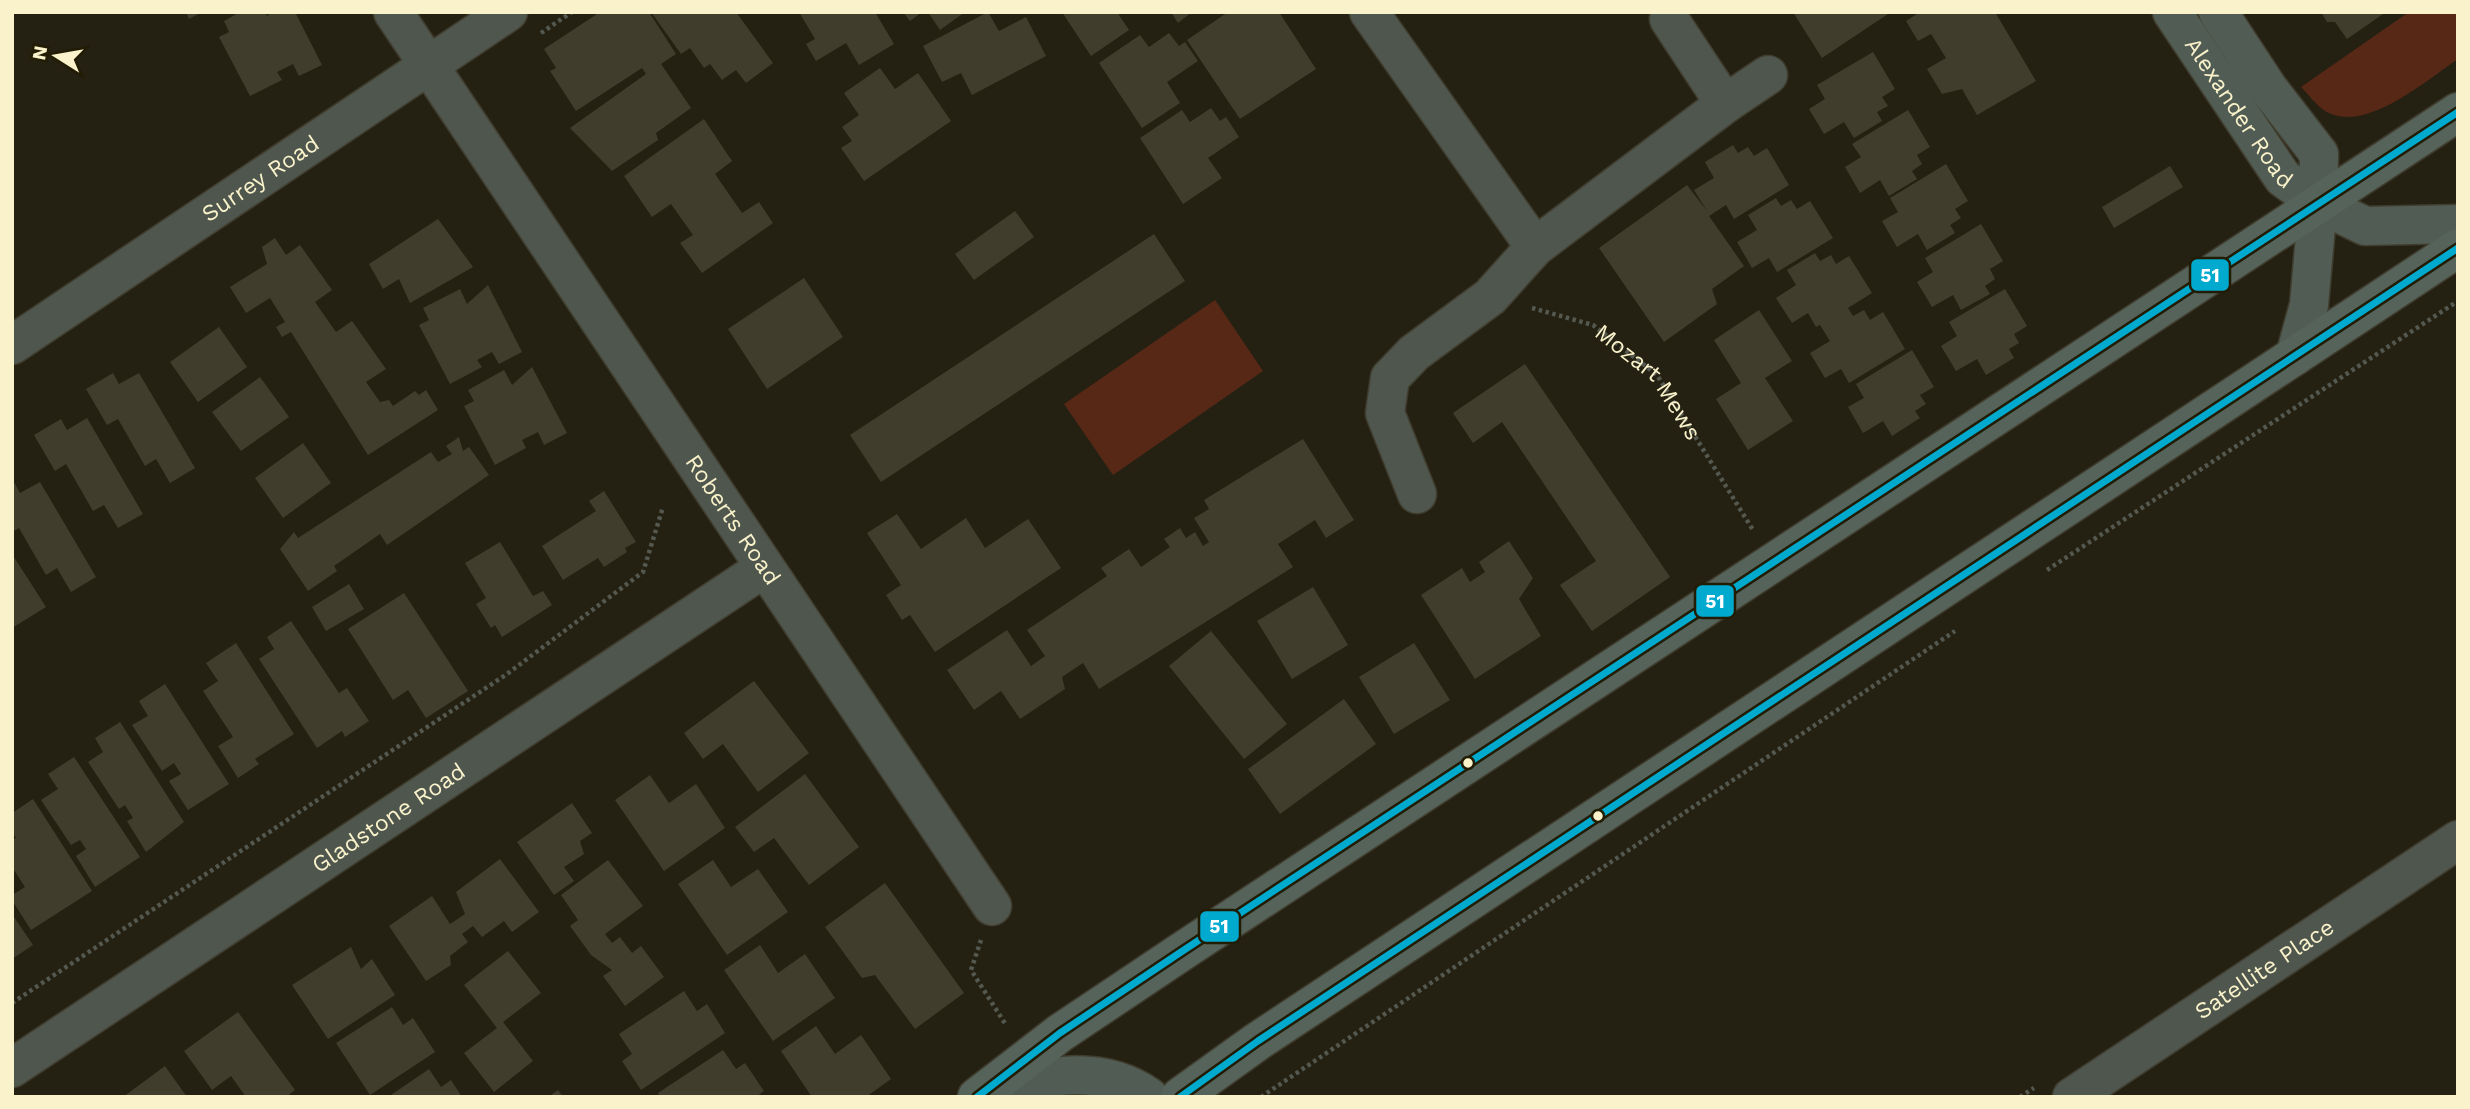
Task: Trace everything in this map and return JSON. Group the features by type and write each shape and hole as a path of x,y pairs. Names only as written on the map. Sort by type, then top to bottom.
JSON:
{"highway":[{"path":"978,1096 1060,1033 1184,950 2458,113"},
{"path":"1180,1097 1269,1034 2458,248"}],"main road":[{"name":"Alexander Road","path":"2172,12 2283,178 2318,203 2373,227 2458,225"},
{"name":"Alexander Road","path":"2218,12 2268,88 2319,154 2318,203 2309,305 2295,356"},
{"path":"978,1096 1043,1076 1073,1075 1111,1079 1149,1097"}],"street":[{"name":"Roberts Road","path":"393,12 992,906"},
{"name":"Surrey Road","path":"12,345 508,12"},
{"path":"1369,12 1535,247"},
{"path":"1669,19 1725,104"},
{"path":"1417,494 1385,413 1390,378 1414,353 1490,297 1535,247 1725,104 1768,75"},
{"name":"Gladstone Road","path":"12,1068 764,568"},
{"name":"Satellite Place","path":"2071,1097 2458,840"}],"path":[{"name":"Mozart Mews","path":"1490,297 1593,324 1657,375 1756,535"},
{"path":"2039,575 2458,301"},
{"path":"12,1003 507,674 643,572 663,507"},
{"path":"1261,1097 1959,629"},
{"path":"992,906 971,970 1012,1034"}],"shaded area":[{"path":"2409,12 2458,12 2458,59 2395,102 2358,116 2341,117 2325,111 2301,87"},
{"path":"1215,300 1263,371 1113,475 1064,404"}],"building":[{"path":"186,12 202,12 189,19"},
{"path":"240,12 265,12 267,16 272,12 295,12 322,65 299,76 293,64 277,72 282,80 250,96 219,37 229,32 224,21"},
{"path":"600,12 649,12 676,54 661,64 691,108 656,133 658,140 612,171 570,128 646,74 642,68 576,111 550,71 556,68 544,49"},
{"path":"651,12 736,12 773,63 746,83 736,70 722,80 710,64 704,68 690,48 681,54"},
{"path":"799,12 875,12 894,44 859,65 846,43 816,61 806,44 815,39"},
{"path":"903,12 922,12 910,21"},
{"path":"928,12 965,12 940,30"},
{"path":"988,12 999,31 1026,17 1046,56 972,95 961,73 942,82 923,46"},
{"path":"1062,12 1117,12 1129,30 1091,56"},
{"path":"1171,12 1192,12 1178,23"},
{"path":"1228,12 1279,12 1316,69 1240,119 1187,40"},
{"path":"1793,12 1891,12 1822,58"},
{"path":"1920,12 1995,12 2036,81 1977,115 1962,89 1942,94 1927,69 1946,58 1931,34 1918,41 1906,21"},
{"path":"2321,12 2386,12 2347,39 2335,22 2327,22"},
{"path":"1169,33 1179,46 1185,42 1198,61 1167,82 1180,103 1142,128 1099,63 1140,35 1149,47"},
{"path":"1873,52 1895,89 1882,97 1888,106 1877,112 1882,121 1854,138 1844,122 1824,134 1809,109 1825,99 1817,85"},
{"path":"880,68 895,89 918,73 951,121 864,181 841,148 852,141 842,127 859,115 844,93"},
{"path":"1211,108 1220,121 1226,117 1239,137 1208,158 1222,178 1183,204 1140,138 1182,110 1190,122"},
{"path":"1908,110 1930,147 1917,155 1922,164 1912,171 1917,179 1889,196 1880,180 1860,193 1845,167 1861,157 1852,144"},
{"path":"704,119 732,161 715,174 742,213 759,202 773,223 702,273 680,243 693,235 671,204 652,217 624,176"},
{"path":"1733,145 1738,153 1748,147 1754,156 1767,148 1789,185 1734,219 1726,205 1709,216 1744,266 1712,289 1717,304 1664,342 1599,248 1687,185 1707,211 1694,190 1714,178 1705,162"},
{"path":"1946,164 1968,201 1955,209 1961,218 1950,225 1955,233 1927,250 1918,234 1897,247 1882,221 1898,212 1890,198"},
{"path":"2170,166 2183,187 2114,228 2102,207"},
{"path":"1776,198 1781,206 1791,200 1797,209 1810,201 1833,238 1777,272 1769,258 1752,268 1737,242 1757,230 1748,215"},
{"path":"1015,211 1034,237 974,280 955,254"},
{"path":"438,219 473,267 410,303 399,279 383,289 369,264"},
{"path":"1981,224 2003,261 1990,269 1995,279 1985,286 1990,294 1961,310 1953,295 1932,307 1917,282 1933,272 1925,258"},
{"path":"1154,234 1185,281 881,482 850,435"},
{"path":"275,238 286,255 300,245 332,290 315,302 336,332 352,321 386,369 366,382 380,402 389,400 393,406 415,391 419,395 426,390 438,410 368,455 291,332 282,337 276,327 285,322 270,298 246,313 230,287 267,264 262,247"},
{"path":"1815,253 1820,261 1831,255 1836,264 1849,256 1872,293 1848,308 1853,316 1864,310 1870,320 1883,312 1905,349 1849,383 1841,369 1825,378 1810,353 1830,341 1820,325 1816,327 1808,313 1792,323 1776,298 1796,285 1787,270"},
{"path":"804,278 843,337 767,389 728,329"},
{"path":"488,285 522,352 499,364 492,352 477,360 482,367 450,384 419,325 429,320 423,308 460,289 467,304"},
{"path":"2005,289 2027,326 2014,334 2019,343 2009,349 2014,358 1986,375 1977,359 1956,371 1941,346 1957,336 1949,322"},
{"path":"1759,310 1792,361 1765,378 1793,421 1748,450 1716,399 1741,383 1714,340"},
{"path":"219,327 247,367 198,402 170,362"},
{"path":"1912,350 1934,387 1920,395 1926,404 1915,411 1920,418 1892,436 1883,421 1863,433 1848,407 1864,398 1856,384"},
{"path":"1525,364 1670,577 1592,631 1560,585 1596,561 1502,422 1473,443 1453,413"},
{"path":"532,367 567,433 544,445 538,432 522,440 526,448 495,465 464,406 474,401 468,390 504,370 512,385"},
{"path":"113,373 119,384 139,373 195,468 170,483 156,459 145,466 118,419 107,425 86,389"},
{"path":"260,377 289,417 241,451 212,412"},
{"path":"87,418 143,514 118,528 104,505 93,511 66,464 55,471 34,435 61,419 67,430"},
{"path":"459,437 463,451 469,447 489,475 387,545 380,534 334,566 337,571 308,591 280,549 294,532 298,538 431,452 438,462 452,454 446,446"},
{"path":"1303,439 1354,520 1326,538 1315,520 1278,544 1293,567 1099,689 1083,663 1062,677 1065,689 1020,719 1001,691 974,710 947,670 1007,630 1031,666 1045,656 1027,630 1107,576 1101,568 1129,549 1141,567 1170,547 1164,539 1180,528 1186,538 1195,532 1203,546 1209,542 1194,518 1209,509 1204,500"},
{"path":"303,443 331,483 283,518 255,478"},
{"path":"14,482 20,493 40,482 96,577 71,592 57,568 46,575 19,528 12,532"},
{"path":"604,491 636,542 625,548 627,552 604,567 598,558 563,580 542,546 596,511 589,501"},
{"path":"897,514 921,549 966,518 985,548 1028,519 1061,568 935,652 910,615 902,620 886,595 901,585 867,533"},
{"path":"1509,541 1533,578 1519,599 1541,636 1475,679 1421,595 1462,568 1470,582 1485,572 1479,562"},
{"path":"500,542 533,596 543,591 552,605 502,637 495,625 491,628 476,604 486,598 465,563"},
{"path":"12,554 46,607 12,628"},
{"path":"349,584 364,609 326,631 312,607"},
{"path":"1313,587 1348,645 1292,679 1257,621"},
{"path":"404,593 468,691 426,718 408,690 393,700 348,629"},
{"path":"291,621 339,693 347,688 369,721 345,737 342,731 317,748 259,659 274,649 267,637"},
{"path":"1211,631 1287,724 1244,759 1169,666"},
{"path":"236,643 294,734 255,759 259,764 238,778 218,746 233,737 203,691 218,681 206,663"},
{"path":"1414,643 1450,700 1394,734 1359,677"},
{"path":"754,681 809,753 758,792 723,744 703,759 684,733"},
{"path":"165,684 229,784 188,810 169,781 181,774 174,763 162,771 132,725 148,716 139,701"},
{"path":"1344,699 1376,744 1280,814 1248,769"},
{"path":"120,722 184,822 146,852 127,821 133,818 125,805 119,809 88,762 103,752 95,738"},
{"path":"74,757 140,857 95,887 76,856 86,849 80,840 71,845 41,800 58,789 48,774"},
{"path":"805,774 859,847 809,885 774,838 754,852 735,827"},
{"path":"650,775 669,803 696,784 725,828 664,871 615,800"},
{"path":"33,799 92,891 31,930 12,900 12,895 25,887 12,867 12,840 16,838 12,831 12,813"},
{"path":"572,803 592,833 580,841 584,854 564,867 574,881 554,895 517,842"},
{"path":"500,859 539,912 512,932 504,921 482,937 473,926 462,934 468,942 450,956 451,965 426,981 389,926 432,896 450,924 465,914 456,892"},
{"path":"608,860 643,906 605,934 612,943 620,937 632,953 641,946 664,977 625,1006 603,976 612,970 591,955 570,926 578,920 561,895"},
{"path":"713,860 731,887 758,869 788,912 727,955 678,884"},
{"path":"885,883 964,993 915,1029 875,975 862,978 825,927"},
{"path":"12,914 33,945 12,959"},
{"path":"760,945 778,973 805,954 835,998 773,1041 724,970"},
{"path":"351,947 361,969 372,959 395,995 328,1039 292,985"},
{"path":"508,951 541,993 503,1022 533,1061 494,1092 464,1053 497,1028 464,985"},
{"path":"684,991 697,1011 707,1004 725,1033 641,1090 622,1061 632,1054 619,1034"},
{"path":"392,1007 403,1025 413,1018 435,1052 370,1095 336,1043"},
{"path":"238,1012 295,1090 286,1097 246,1097 231,1076 212,1090 184,1051"},
{"path":"816,1026 835,1054 861,1035 891,1079 866,1097 812,1097 781,1051"},
{"path":"723,1050 736,1069 745,1063 764,1091 756,1097 660,1097 658,1093"},
{"path":"165,1066 187,1097 123,1097"},
{"path":"429,1069 441,1087 451,1080 462,1097 388,1097"},
{"path":"558,1090 563,1097 548,1097"}],"transit line":[{"name":"51","path":"977,1097 1060,1033 1184,950 2458,112"},
{"name":"51","path":"1180,1097 1258,1041 2458,248"}]}
